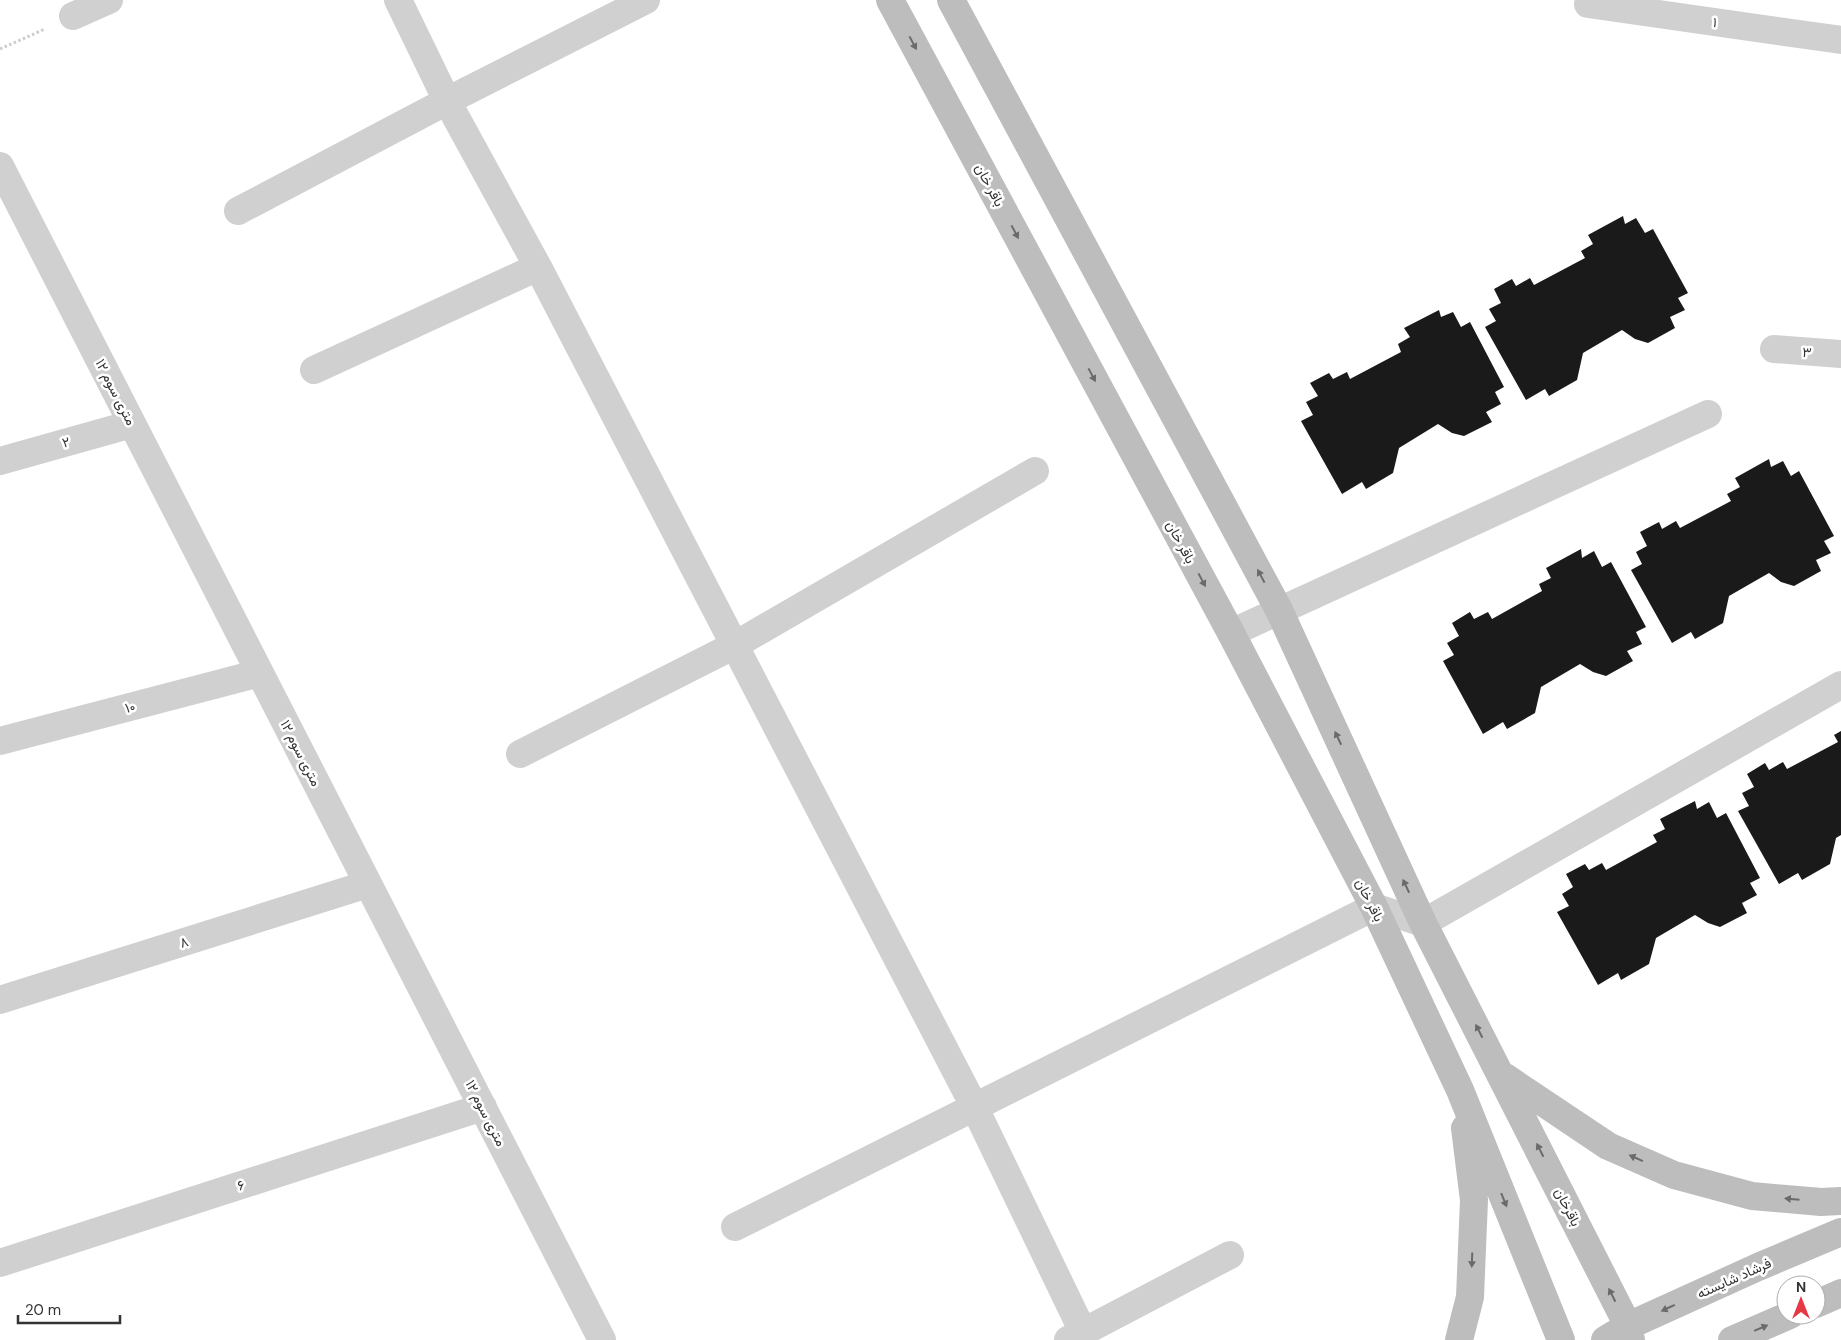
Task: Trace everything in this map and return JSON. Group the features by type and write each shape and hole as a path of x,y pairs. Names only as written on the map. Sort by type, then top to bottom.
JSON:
{"main road":[{"name":"باقر خان","path":"890,0 1231,634 1374,907 1460,1090"},
{"path":"951,0 1280,610 1424,923 1502,1074 1608,1146 1674,1175 1752,1196 1821,1202 1841,1201"},
{"name":"باقرخان","path":"1502,1074 1621,1335"},
{"path":"1460,1090 1474,1200 1470,1297 1460,1340"},
{"path":"1460,1090 1561,1340"},
{"name":"فرشاد شایسته","path":"1621,1335 1758,1266 1841,1232"},
{"path":"1826,1300 1841,1293"},
{"path":"1732,1340 1776,1321"}],"street":[{"path":"73,16 109,0"},
{"path":"398,0 447,101 538,267 974,1106 1075,1336 1230,1254"},
{"path":"238,211 447,101 646,0"},
{"name":"۱","path":"1588,4 1841,40"},
{"name":"۱۲ متری سوم","path":"0,166 8,201 132,424 483,1107 599,1339"},
{"path":"314,370 538,267"},
{"name":"۳","path":"1774,349 1841,354"},
{"path":"1231,634 1708,414"},
{"name":"۲","path":"0,461 132,424"},
{"path":"520,754 735,645 1035,471"},
{"name":"۱۰","path":"0,741 260,673"},
{"path":"735,1227 1374,907 1424,923 1841,685"},
{"name":"۸","path":"0,1000 368,884"},
{"name":"۶","path":"0,1263 483,1107"}],"path":[{"path":"0,49 73,16"}],"building":[{"path":"1623,216 1625,224 1636,218 1645,233 1653,229 1688,293 1678,298 1685,310 1670,317 1675,328 1648,343 1635,339 1622,330 1583,353 1577,380 1549,396 1545,389 1526,400 1485,327 1496,321 1489,309 1501,303 1494,289 1512,279 1516,286 1530,278 1534,285 1585,258 1581,251 1593,244 1588,235"},
{"path":"1439,310 1441,317 1453,312 1461,327 1470,322 1504,387 1495,392 1501,404 1486,412 1492,422 1464,436 1452,433 1438,424 1399,448 1393,473 1366,489 1362,482 1342,494 1301,421 1313,415 1306,402 1318,396 1310,383 1329,373 1333,379 1347,372 1350,379 1401,352 1398,344 1410,337 1404,328"},
{"path":"1769,459 1771,467 1783,461 1791,476 1799,471 1834,536 1824,541 1831,553 1816,560 1821,571 1794,586 1781,582 1769,573 1729,596 1723,623 1695,639 1691,632 1672,643 1631,570 1642,564 1636,552 1647,546 1640,532 1659,522 1662,529 1676,521 1680,528 1731,501 1727,494 1740,487 1735,478"},
{"path":"1581,549 1582,558 1594,551 1602,567 1611,562 1646,627 1636,632 1642,644 1627,651 1633,661 1606,676 1593,672 1580,664 1541,687 1535,713 1507,729 1503,722 1483,734 1443,661 1454,655 1447,643 1459,636 1452,623 1470,612 1474,619 1488,612 1492,619 1542,591 1539,584 1551,578 1546,568"},
{"path":"1841,731 1841,835 1836,838 1830,864 1802,880 1798,873 1779,884 1738,811 1749,806 1742,793 1754,787 1747,774 1765,763 1769,770 1783,762 1787,769 1838,742 1834,735"},
{"path":"1695,801 1697,809 1709,802 1717,818 1726,813 1760,878 1750,883 1757,895 1742,903 1747,913 1720,927 1708,923 1695,915 1656,938 1649,964 1621,980 1618,973 1598,985 1557,912 1569,906 1562,894 1573,887 1566,874 1585,864 1589,870 1602,863 1606,870 1657,842 1653,835 1665,829 1660,819"}]}
